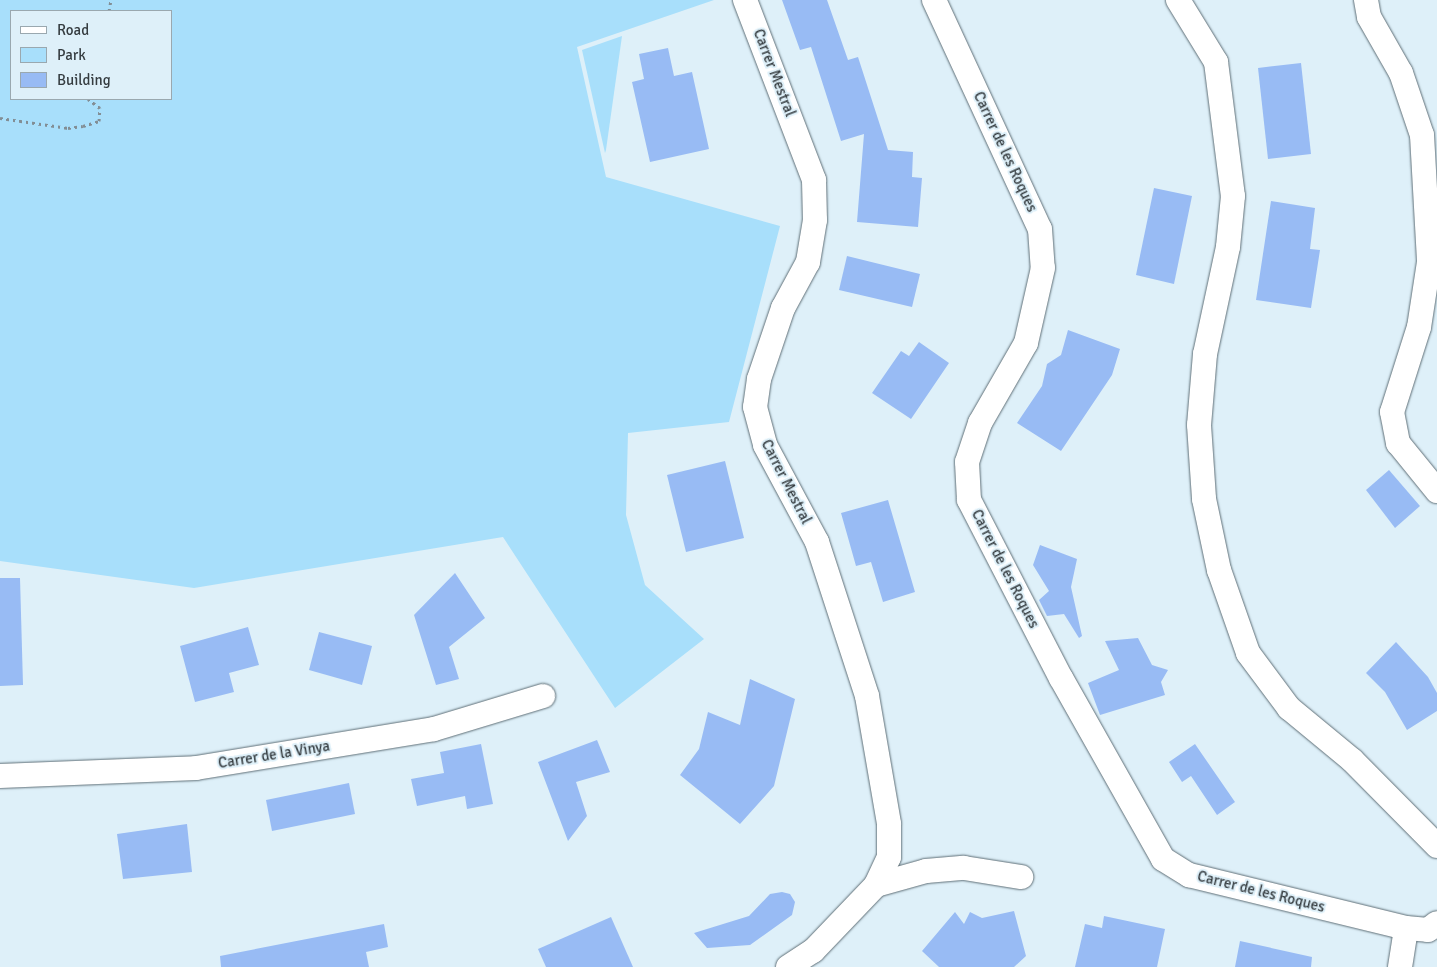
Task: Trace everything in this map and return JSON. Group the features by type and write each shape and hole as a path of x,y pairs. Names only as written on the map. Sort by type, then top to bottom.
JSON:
{"street":[{"name":"Carrer Mestral","path":"745,0 814,180 815,220 808,262 784,308 759,379 755,407 765,445 817,542 867,696 889,824 889,857 876,885"},
{"name":"Carrer de les Roques","path":"934,0 1022,184 1040,229 1043,268 1026,343 980,423 967,462 969,500 1066,687 1162,859 1189,874 1406,928 1428,930 1437,923"},
{"path":"1178,0 1216,62 1233,196 1228,247 1205,354 1199,425 1204,499 1219,570 1248,653 1289,708 1352,760 1437,846"},
{"path":"1366,0 1369,17 1401,73 1422,135 1429,262 1419,327 1392,412 1398,443 1437,491"},
{"name":"Carrer de la Vinya","path":"0,776 196,768 434,729 543,696"},
{"path":"788,967 813,950 876,885 926,871 964,868 1021,878"},
{"path":"1400,967 1406,928"}],"path":[{"path":"0,118 68,128 83,126 99,121 100,108 89,100"}],"green space":[{"path":"0,0 714,0 577,47 606,177 780,226 729,422 628,433 626,515 645,585 704,639 615,708 503,537 194,588 0,561"},
{"path":"622,36 606,150 605,153 582,50"}],"building":[{"path":"782,0 827,0 848,60 858,57 888,150 913,152 912,177 922,178 918,227 857,222 864,134 841,141 811,47 800,50"},
{"path":"668,48 674,76 692,72 709,149 650,162 632,82 644,79 639,54"},
{"path":"1301,63 1311,154 1268,159 1258,68"},
{"path":"1154,188 1192,196 1174,284 1136,275"},
{"path":"1271,201 1315,208 1310,249 1320,250 1311,308 1256,300"},
{"path":"847,256 920,274 912,307 839,290"},
{"path":"1068,330 1120,349 1112,375 1061,451 1017,423 1042,386 1047,364 1061,355"},
{"path":"919,342 949,363 911,419 872,393 901,351 909,356"},
{"path":"725,461 744,538 686,552 667,475"},
{"path":"1389,470 1420,506 1395,528 1366,490"},
{"path":"888,500 915,592 883,602 871,562 856,566 841,513"},
{"path":"1040,545 1077,559 1071,587 1082,636 1079,638 1064,614 1047,616 1039,600 1049,591 1033,565"},
{"path":"455,573 485,618 449,647 459,679 436,685 414,615"},
{"path":"0,578 20,578 23,685 0,686"},
{"path":"248,627 259,665 229,673 234,692 195,702 180,646"},
{"path":"319,632 372,646 362,685 309,670"},
{"path":"1138,638 1152,665 1168,670 1161,682 1165,695 1100,715 1088,683 1119,670 1105,641"},
{"path":"1396,642 1428,677 1437,693 1437,711 1407,730 1385,692 1366,673"},
{"path":"750,679 795,699 774,786 740,824 680,775 699,749 708,712 740,725"},
{"path":"597,740 610,772 576,782 587,816 568,841 538,762"},
{"path":"481,744 493,804 467,809 465,796 417,806 411,779 444,773 440,752"},
{"path":"1195,744 1235,802 1217,815 1191,776 1182,782 1169,762"},
{"path":"349,783 355,814 272,831 266,800"},
{"path":"187,824 192,872 123,879 117,834"},
{"path":"782,892 790,894 795,902 792,915 750,945 707,948 694,933 749,916 770,894"},
{"path":"1014,911 1026,956 1014,967 939,967 922,951 955,912 964,924 970,912 982,918"},
{"path":"1104,916 1165,929 1157,967 1075,967 1085,924 1102,928"},
{"path":"611,917 633,967 546,967 538,949"},
{"path":"384,924 388,947 366,952 369,967 221,967 220,956"},
{"path":"1240,941 1312,957 1311,967 1235,967"}]}
